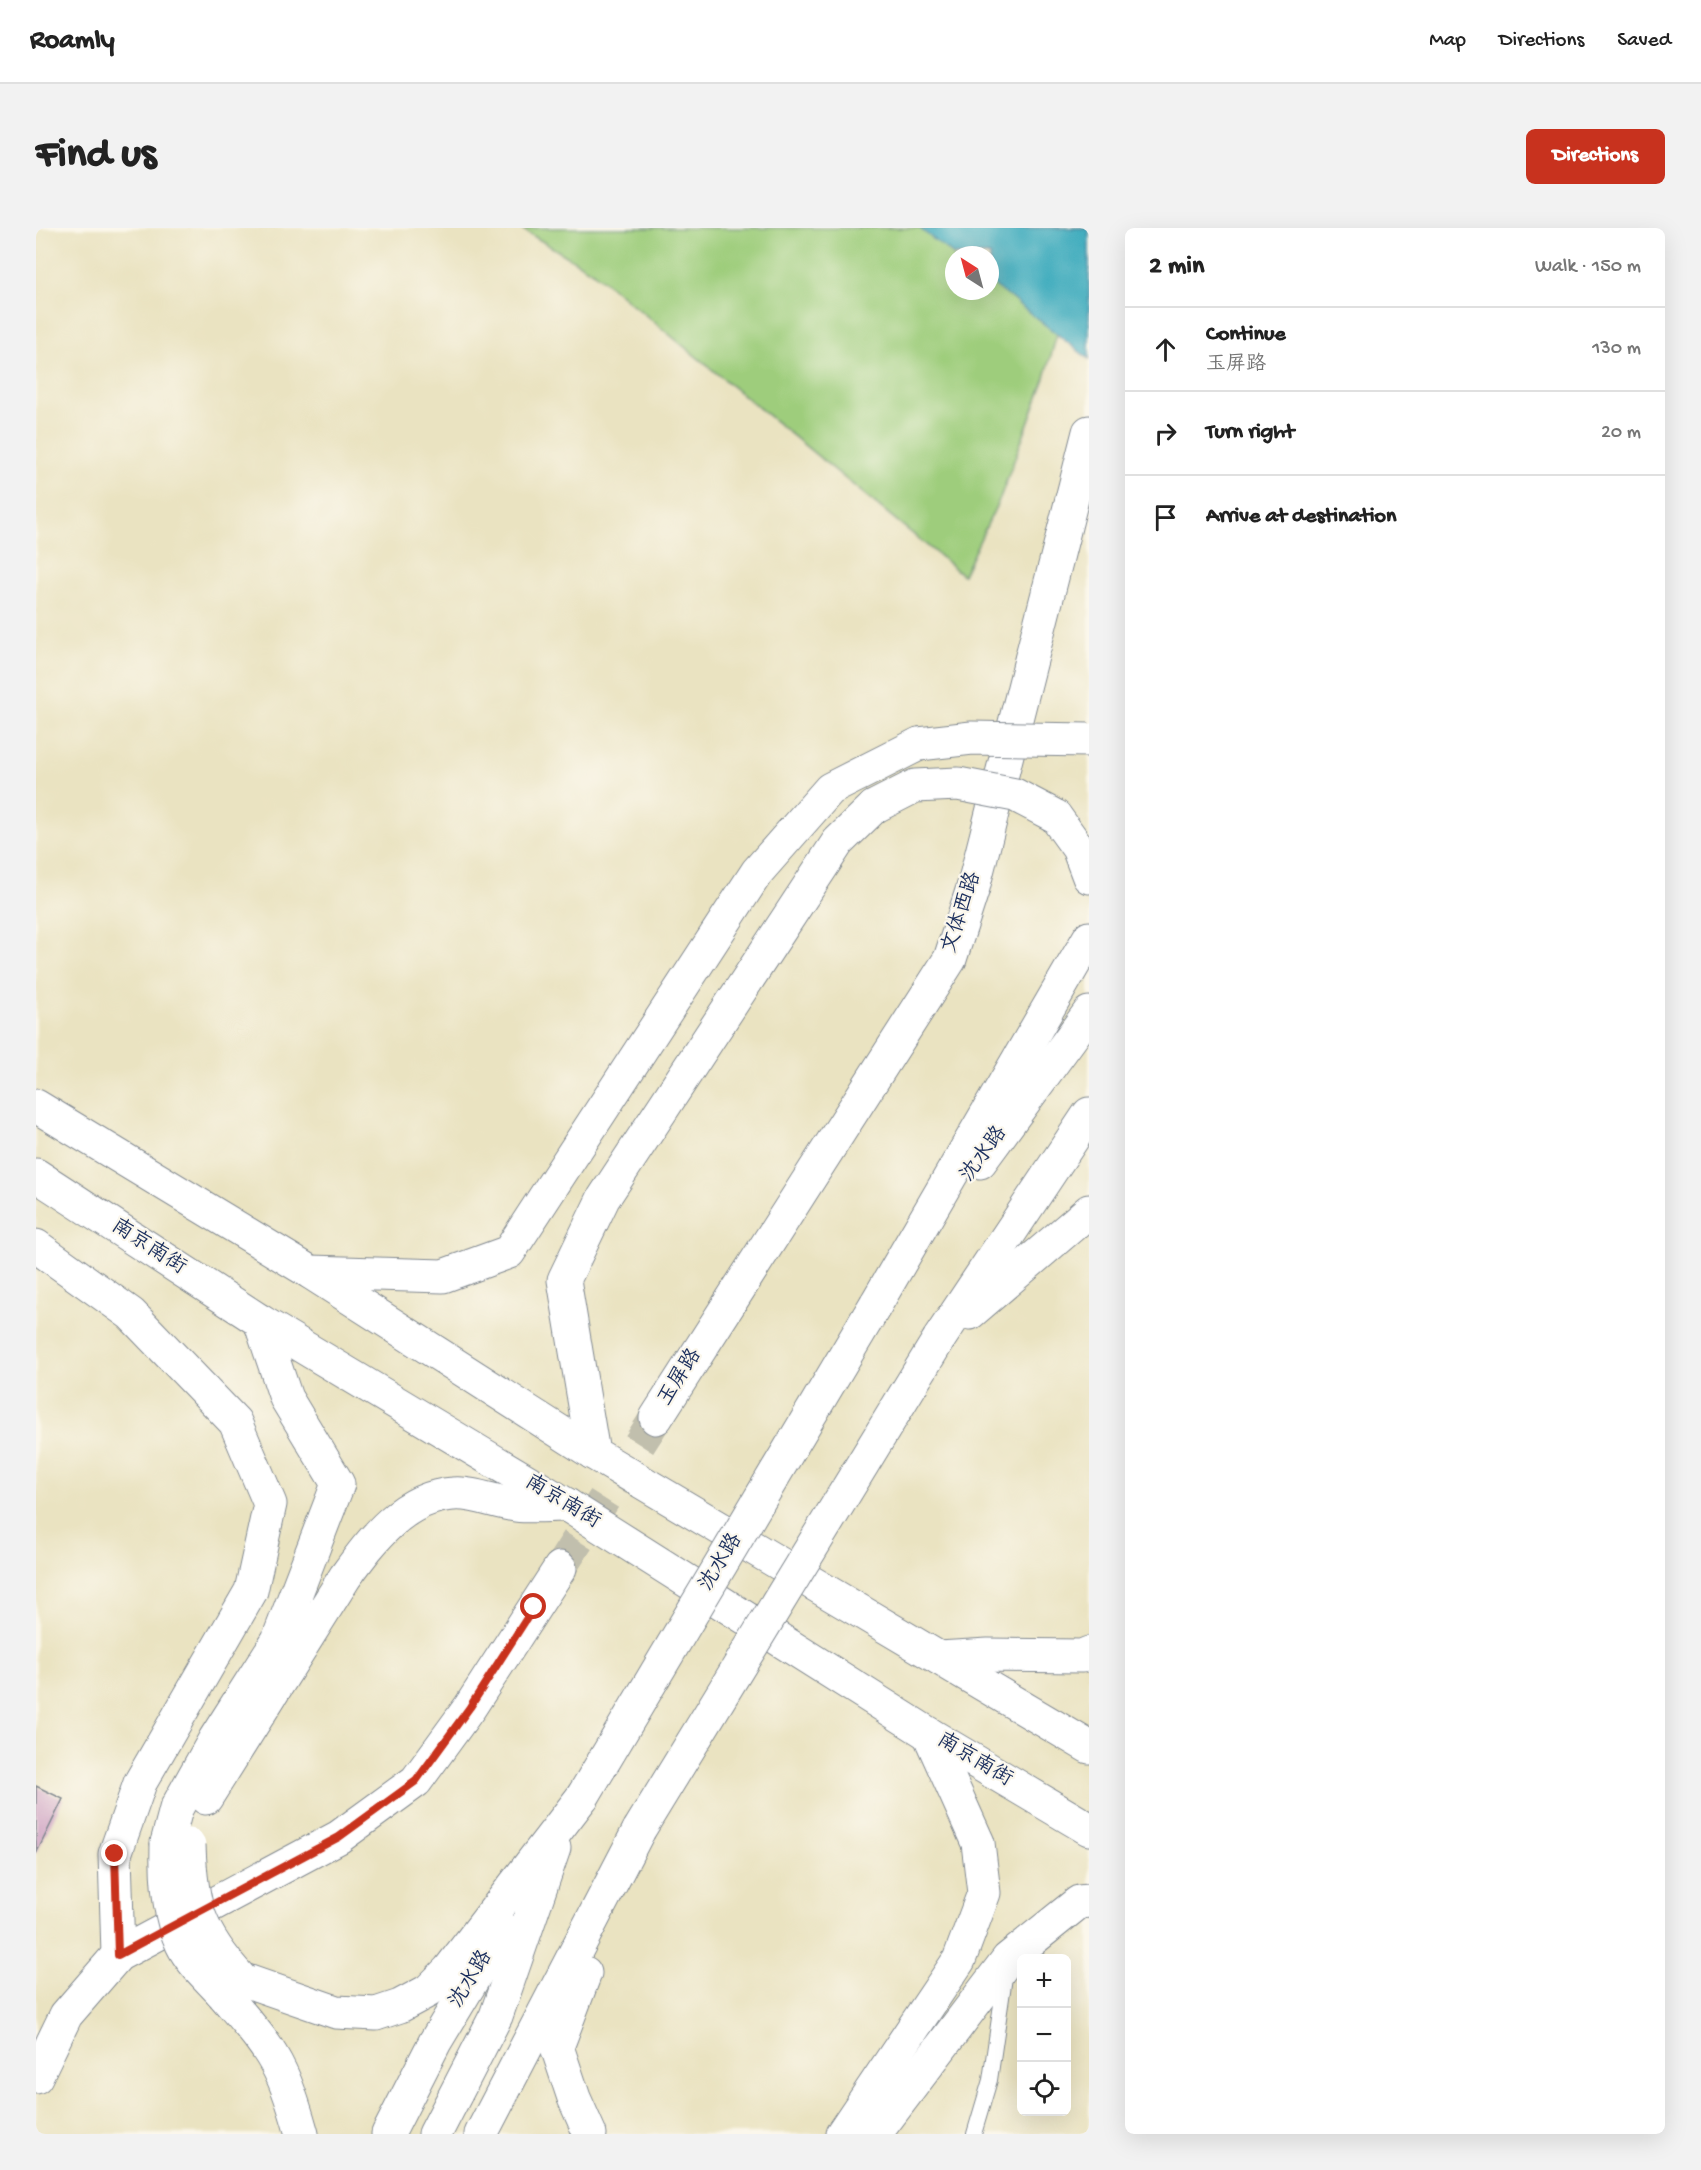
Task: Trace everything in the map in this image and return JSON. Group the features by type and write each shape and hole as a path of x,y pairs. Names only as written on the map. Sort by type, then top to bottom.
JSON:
{"main road":[{"name":"文体西路","path":"707,1338 950,958 973,888 1089,432"},
{"path":"310,1272 443,1276 509,1252 757,872 830,789 919,744 972,738 1089,740"},
{"path":"593,1453 564,1280 603,1199 838,842 874,807 915,786 958,784 1015,795 1055,816 1078,848 1089,877"},
{"path":"876,1304 1089,938"},
{"name":"沈水路","path":"388,2134 435,2042 876,1304 1089,1013"},
{"path":"36,1106 310,1272 593,1453 1089,1747"},
{"path":"481,2134 639,1830 939,1339 1089,1114"},
{"name":"南京南街","path":"36,1175 260,1321 567,1505 929,1734 1089,1829"},
{"path":"939,1339 1089,1211"},
{"path":"36,1246 131,1314 235,1422 270,1504 251,1591 141,1783 115,1854 118,1955"},
{"path":"260,1321 286,1398 338,1484 278,1640 215,1738 176,1809 178,1844 204,1927 220,1956 232,1987 279,2069 293,2102 302,2134"},
{"name":"玉屏路","path":"656,1418 707,1338"},
{"path":"178,1844 345,1577 368,1546 407,1508 429,1498 455,1493 517,1505 567,1505"},
{"path":"36,2077 66,2015 118,1955 339,1837 416,1781 470,1707 560,1568"},
{"path":"939,1658 988,1655 1082,1656 1089,1653"},
{"path":"842,2134 959,1960 984,1893 978,1844 929,1734"},
{"path":"232,1987 336,2012 376,2014 400,2006 428,1991 449,1970 583,1796"},
{"path":"590,2134 574,2098 557,2047 639,1830"},
{"path":"435,2134 496,2016 558,1838"},
{"path":"875,2134 1008,1959 1079,1902 1089,1901"}],"lane":[{"path":"975,2134 990,2080 1008,1959"}],"green space":[{"path":"520,228 1086,228 1045,378 1000,498 963,575 593,272"}],"water":[{"path":"919,228 1089,228 1089,359 999,289 999,246 945,246 945,248"}],"building":[{"path":"36,1786 63,1799 36,1854"}],"tunnel":[{"path":"560,1568 656,1418"}],"route":[{"path":"115,1854 118,1955 339,1837 416,1781 470,1707 534,1607"}]}
